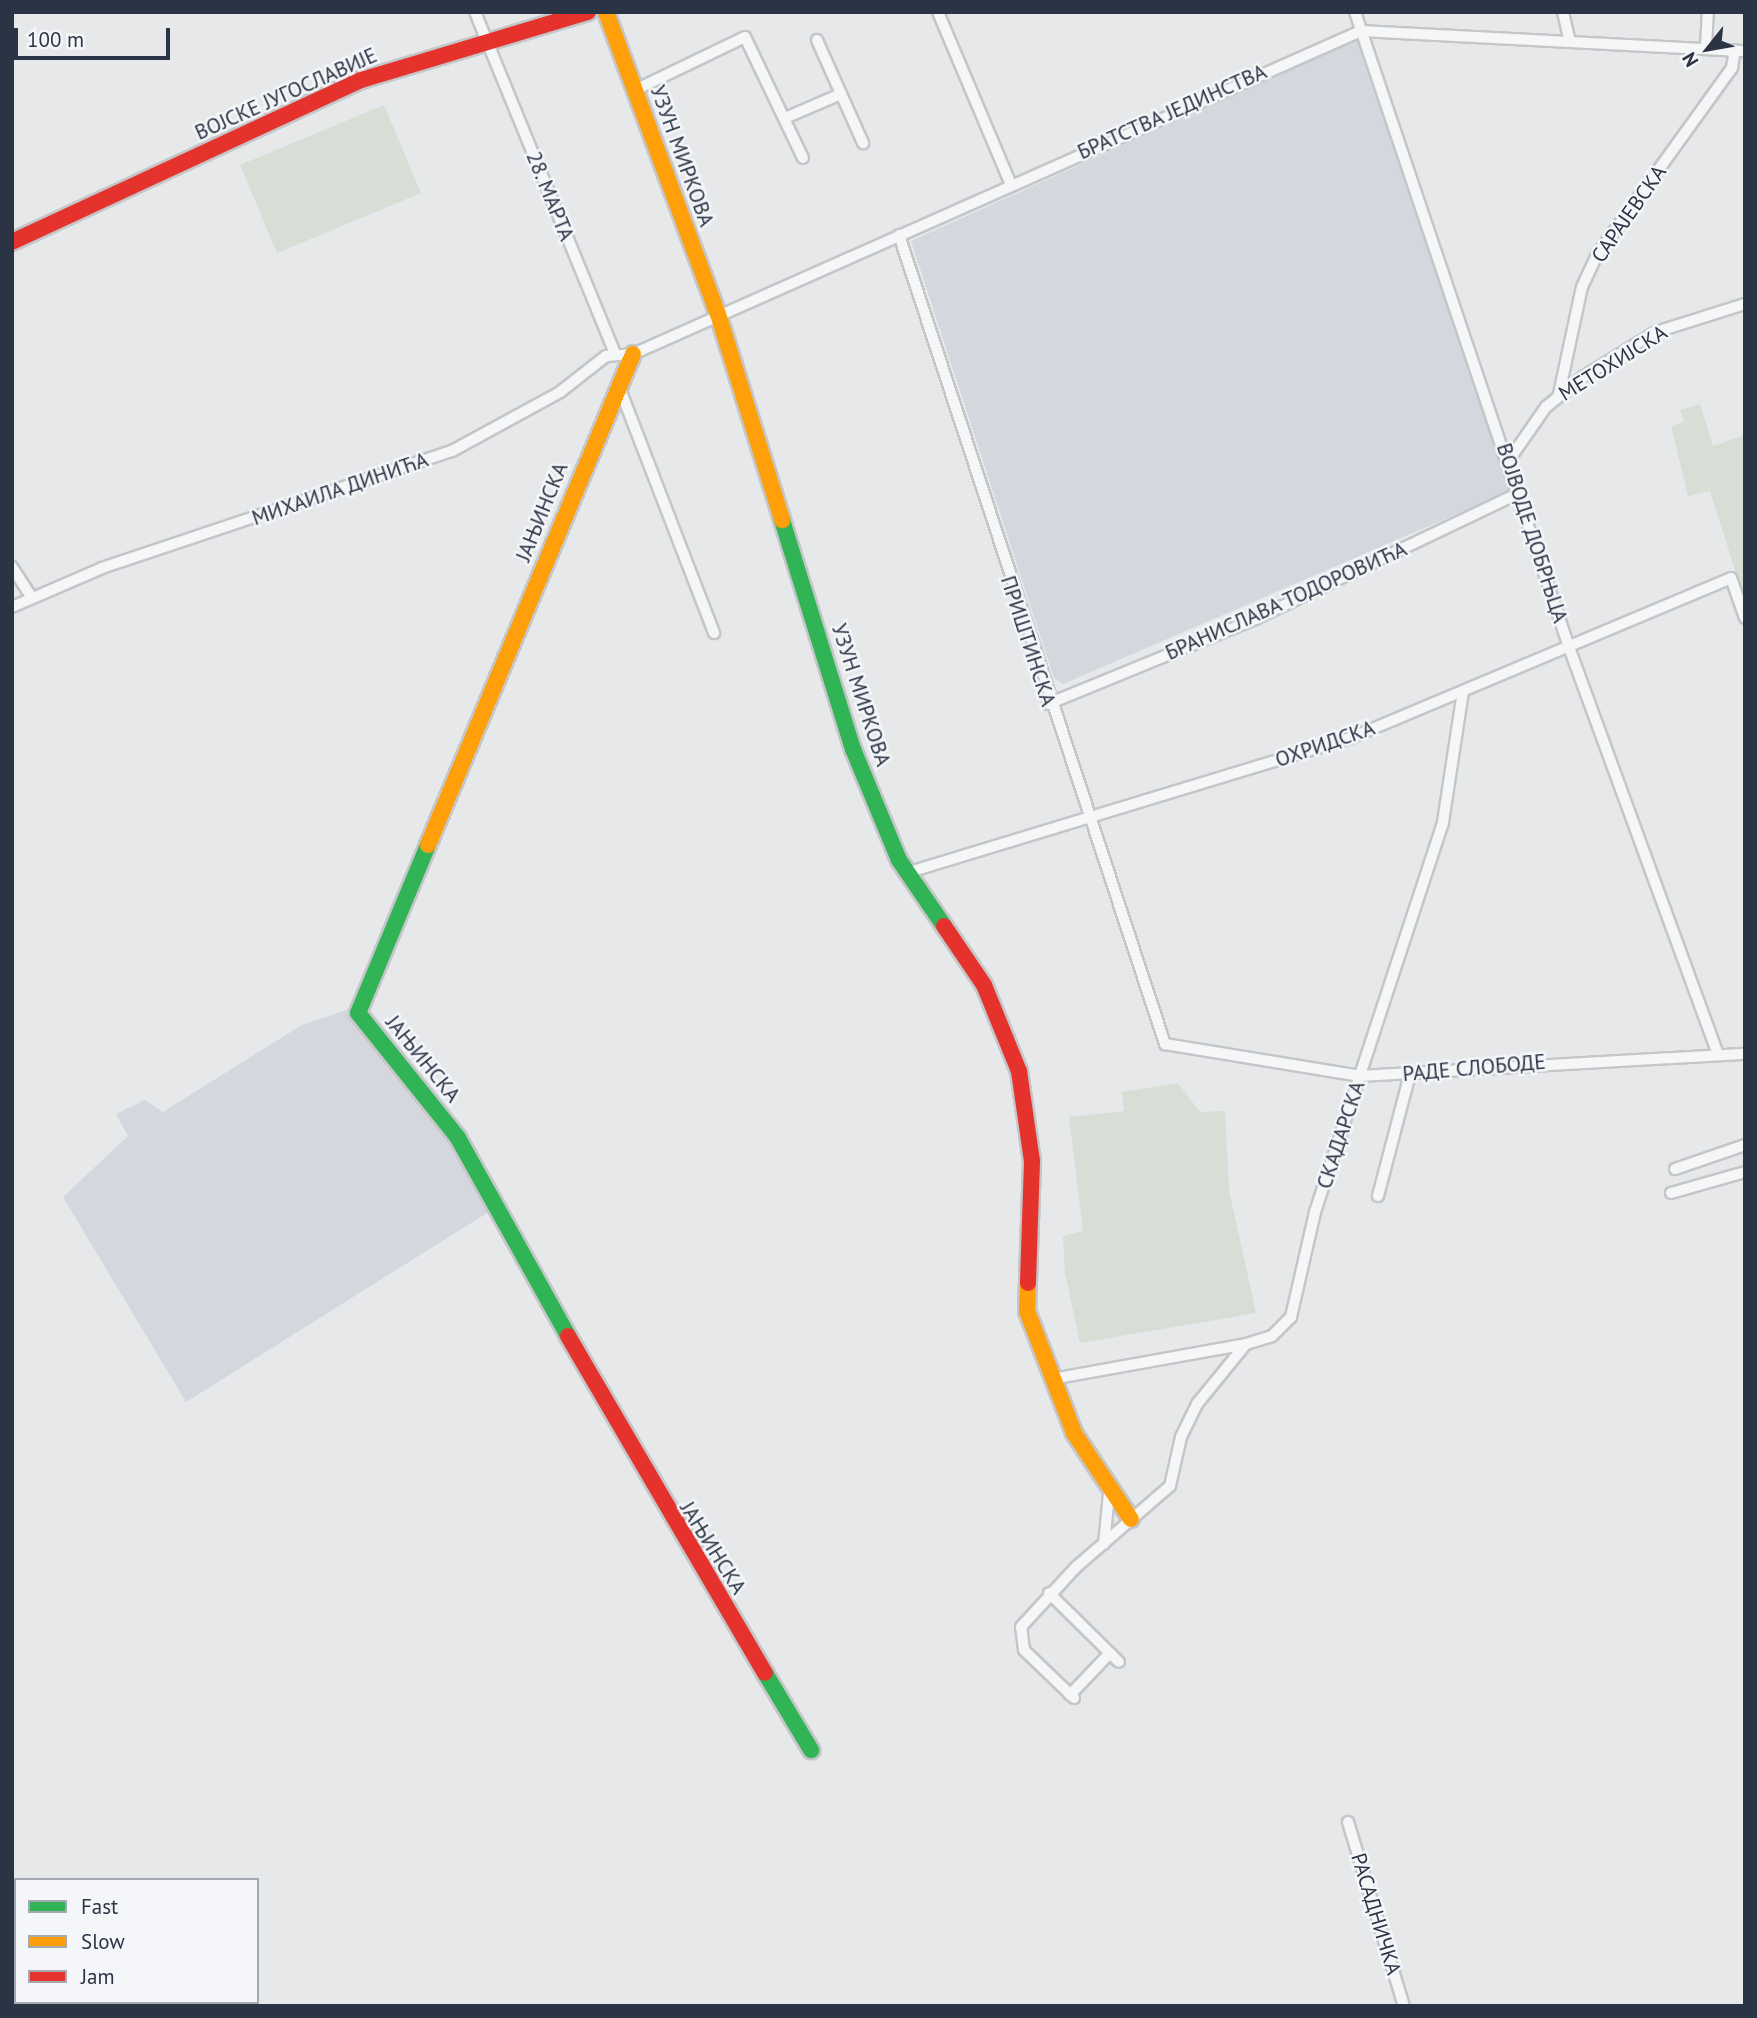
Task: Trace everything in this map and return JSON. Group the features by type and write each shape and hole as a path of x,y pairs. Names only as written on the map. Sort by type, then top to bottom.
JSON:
{"street":[{"name":"28. МАРТА","path":"475,12 615,353"},
{"name":"ВОЈСКЕ ЈУГОСЛАВИЈЕ","path":"12,242 361,80 486,40 588,12"},
{"name":"УЗУН МИРКОВА","path":"606,12 718,314 853,749 906,873 984,985 1019,1071 1032,1161 1027,1311 1052,1379 1109,1494 1131,1519"},
{"path":"938,12 1011,185"},
{"name":"ВОЈВОДЕ ДОБРЊЦА","path":"1356,12 1521,492 1570,650 1716,1050"},
{"path":"1563,12 1569,38"},
{"path":"1706,47 1708,12"},
{"name":"БРАТСТВА ЈЕДИНСТВА","path":"633,355 718,314 1361,31 1569,38 1740,50"},
{"path":"635,90 745,37 803,158"},
{"path":"817,40 863,143"},
{"name":"САРАЈЕВСКА","path":"1559,394 1582,287 1597,255 1732,68 1740,50"},
{"path":"785,118 841,94"},
{"name":"ПРИШТИНСКА","path":"899,235 1048,704 1165,1044"},
{"name":"МЕТОХИЈСКА","path":"1509,460 1559,394 1656,332 1745,304"},
{"path":"615,353 633,355"},
{"name":"МИХАИЛА ДИНИЋА","path":"12,607 30,595 452,451 560,392 615,353"},
{"name":"ЈАЊИНСКА","path":"633,355 618,384 359,1013 458,1138 643,1472 811,1750"},
{"path":"618,384 713,633"},
{"name":"БРАНИСЛАВА ТОДОРОВИЋА","path":"1048,704 1255,619 1521,492"},
{"path":"12,567 30,595"},
{"name":"ОХРИДСКА","path":"906,873 1085,816 1353,737 1570,650 1731,578 1745,618"},
{"name":"СКАДАРСКА","path":"1052,1379 1245,1344 1279,1332 1291,1317 1315,1213 1443,822 1463,692"},
{"name":"РАДЕ СЛОБОДЕ","path":"1165,1044 1360,1076 1716,1050 1745,1054"},
{"path":"1378,1196 1410,1074"},
{"path":"1675,1169 1745,1145"},
{"path":"1671,1193 1745,1172"},
{"path":"1110,1653 1072,1696 1020,1640 1021,1628 1049,1594 1170,1486 1185,1425 1245,1344"},
{"path":"1104,1544 1109,1494"},
{"path":"1049,1594 1119,1662"},
{"name":"РАСАДНИЧКА","path":"1348,1822 1404,2006"}],"shaded area":[{"path":"1357,40 1510,491 1063,684 1054,678 911,241"},
{"path":"384,105 421,193 277,253 240,165"},
{"path":"1700,404 1713,446 1745,435 1745,602 1710,491 1688,496 1671,426 1684,422 1680,410"},
{"path":"349,1009 458,1144 495,1208 186,1402 63,1197 128,1136 116,1114 145,1100 163,1112 302,1025"},
{"path":"1178,1083 1200,1112 1225,1111 1229,1190 1256,1313 1080,1343 1065,1273 1063,1236 1083,1231 1069,1117 1124,1111 1122,1092"}],"traffic: fast":[{"path":"782,520 853,749 899,860 944,926"},
{"path":"428,845 358,1013 458,1138 568,1336"},
{"path":"765,1673 811,1750"}],"traffic: slow":[{"path":"606,12 718,314 782,520"},
{"path":"428,845 633,354"},
{"path":"1028,1283 1027,1311 1074,1433 1131,1519"}],"traffic: jam":[{"path":"12,242 361,80 588,12"},
{"path":"944,926 984,985 1019,1071 1032,1161 1028,1283"},
{"path":"568,1336 765,1673"}]}
